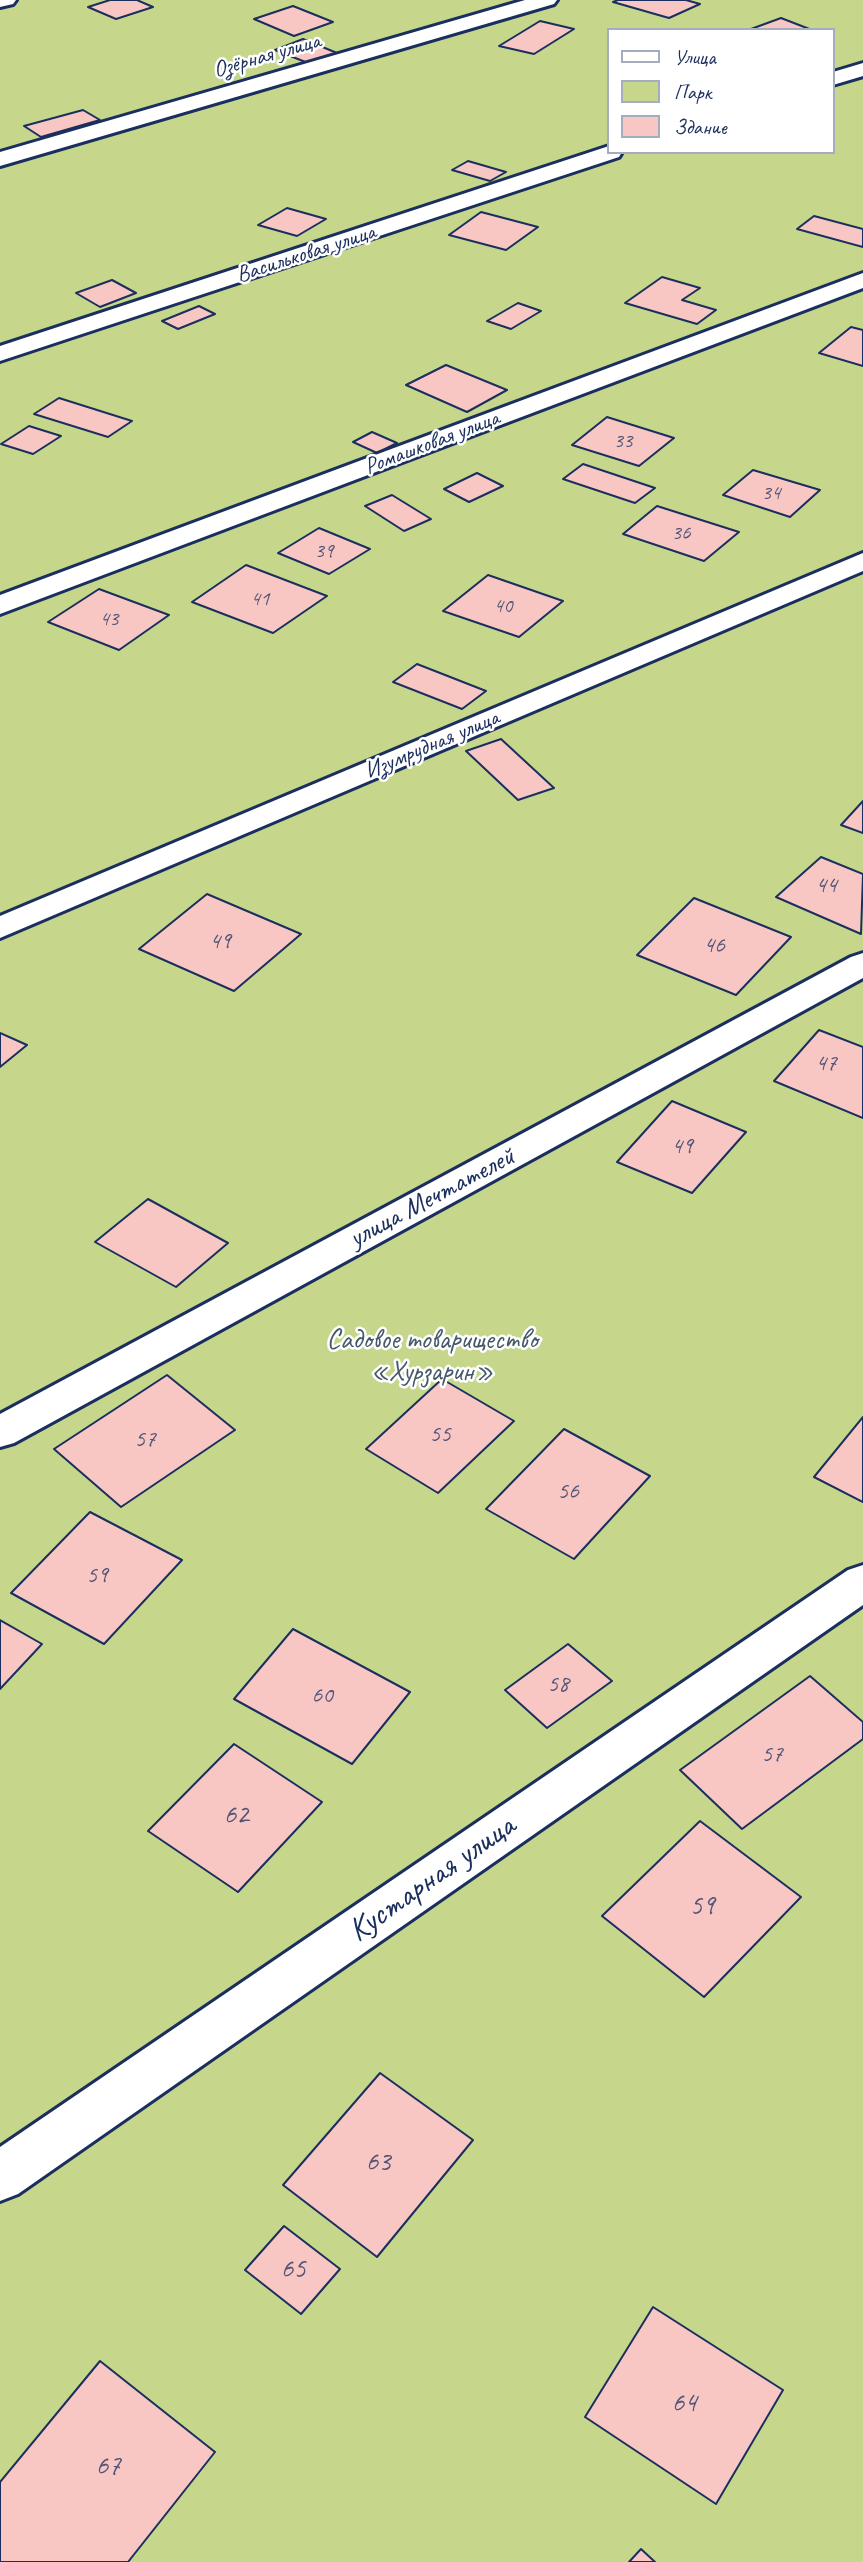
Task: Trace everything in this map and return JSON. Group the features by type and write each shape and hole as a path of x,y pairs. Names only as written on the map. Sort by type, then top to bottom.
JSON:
{"street":[{"path":"0,1 6,0"},
{"name":"Озёрная улица","path":"0,159 547,0"},
{"path":"835,78 863,69"},
{"name":"Васильковая улица","path":"0,354 608,153"},
{"name":"Ромашковая улица","path":"0,605 863,280"},
{"name":"Изумрудная улица","path":"0,928 863,561"},
{"name":"улица Мечтателей","path":"0,1432 863,964"},
{"name":"Кустарная улица","path":"0,2177 863,1582"}],"green space":[{"name":"Садовое товарищество «Хурзарин»","path":"0,0 863,0 863,2562 0,2562"}],"building":[{"path":"110,0 137,0 153,7 116,19 88,7"},
{"path":"686,0 700,4 669,18 613,2"},
{"path":"293,6 333,22 294,36 254,19"},
{"path":"781,18 807,28 754,28"},
{"path":"540,21 574,29 534,54 499,46"},
{"path":"303,39 337,53 308,63 275,50"},
{"path":"83,110 100,120 41,137 24,126"},
{"path":"468,161 506,172 490,181 452,170"},
{"path":"287,208 326,219 297,236 258,225"},
{"path":"481,212 538,227 506,250 449,235"},
{"path":"814,216 863,229 863,247 797,229"},
{"path":"662,277 700,288 682,300 716,310 697,324 625,303"},
{"path":"112,280 136,293 100,307 76,293"},
{"path":"518,303 541,311 511,329 487,321"},
{"path":"199,306 215,314 178,329 162,321"},
{"path":"851,327 863,330 863,366 819,353"},
{"path":"446,365 507,390 467,412 406,385"},
{"path":"59,398 132,421 108,437 34,414"},
{"path":"607,417 674,438 639,466 572,445"},
{"path":"29,426 61,436 33,454 1,444"},
{"path":"372,432 397,443 377,453 353,442"},
{"path":"583,464 655,488 635,503 563,479"},
{"path":"753,470 820,490 790,517 723,495"},
{"path":"477,473 503,486 469,502 444,489"},
{"path":"392,495 431,519 404,531 365,506"},
{"path":"657,506 739,532 704,561 623,534"},
{"path":"319,528 370,549 329,574 278,553"},
{"path":"246,565 327,596 273,633 192,602"},
{"path":"488,575 563,601 519,637 443,611"},
{"path":"99,589 169,615 119,650 48,622"},
{"path":"417,664 486,691 462,709 393,682"},
{"path":"501,739 554,788 518,800 466,751"},
{"path":"863,801 863,833 841,825"},
{"path":"821,857 863,874 861,934 776,897"},
{"path":"207,894 301,934 234,991 139,949"},
{"path":"694,898 791,937 736,995 637,955"},
{"path":"819,1030 863,1047 863,1118 774,1081"},
{"path":"0,1033 27,1045 0,1067"},
{"path":"672,1101 746,1132 692,1193 617,1162"},
{"path":"148,1199 228,1243 176,1287 95,1242"},
{"path":"167,1375 235,1430 121,1507 54,1449"},
{"path":"442,1379 514,1421 438,1493 366,1449"},
{"path":"863,1417 863,1502 814,1477"},
{"path":"564,1429 650,1476 574,1559 486,1509"},
{"path":"90,1512 182,1560 104,1644 11,1593"},
{"path":"0,1620 42,1644 0,1689"},
{"path":"293,1629 410,1692 352,1764 234,1699"},
{"path":"568,1644 612,1681 547,1728 505,1690"},
{"path":"810,1676 863,1722 863,1739 742,1829 680,1770"},
{"path":"234,1744 322,1802 238,1892 148,1831"},
{"path":"700,1821 801,1897 704,1997 602,1916"},
{"path":"380,2073 473,2140 377,2257 283,2185"},
{"path":"284,2226 340,2269 301,2314 245,2270"},
{"path":"653,2307 783,2390 716,2504 585,2417"},
{"path":"100,2361 215,2452 128,2562 0,2562 0,2482"},
{"path":"641,2549 655,2562 629,2562"}]}
